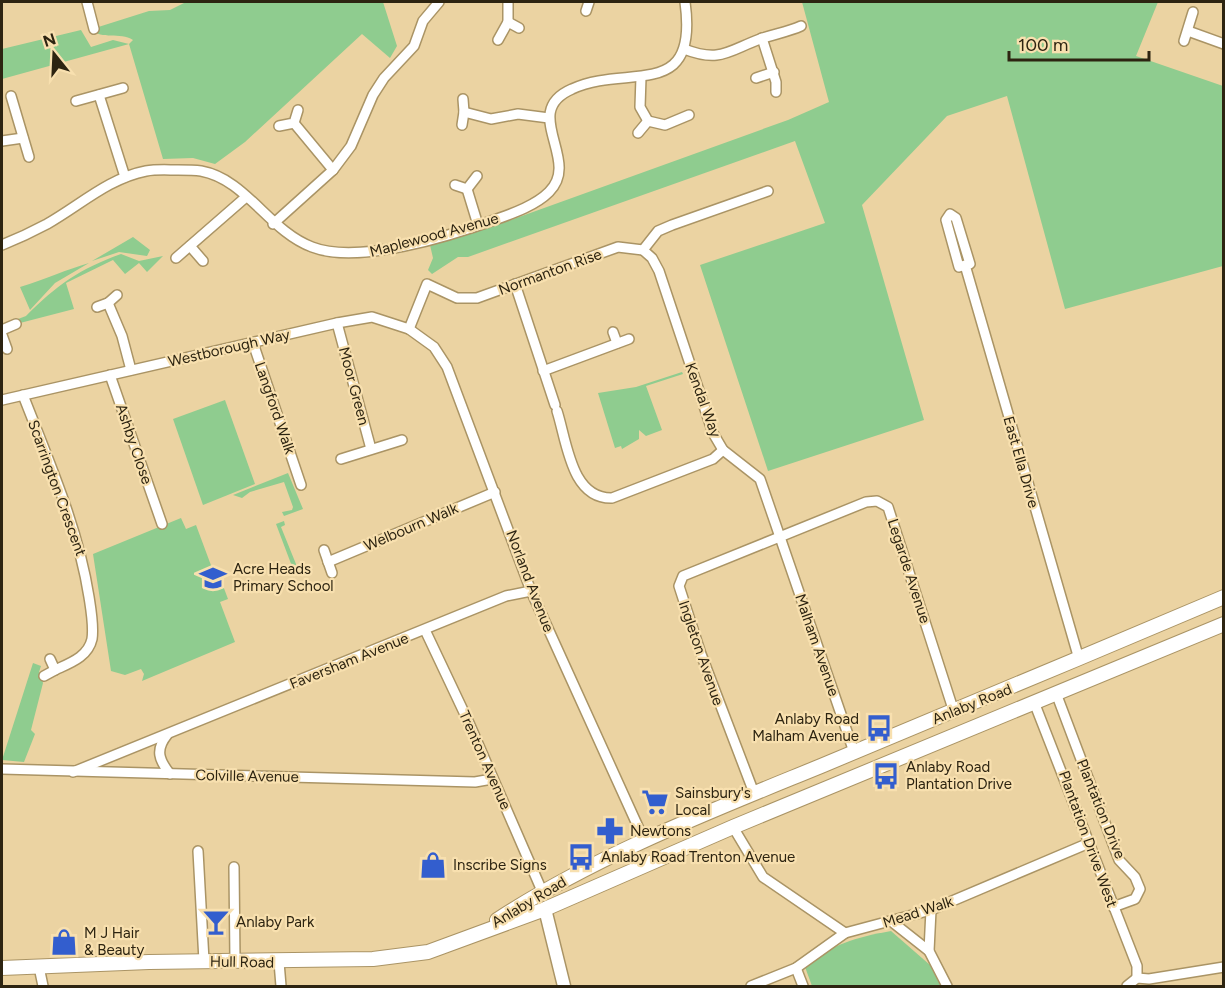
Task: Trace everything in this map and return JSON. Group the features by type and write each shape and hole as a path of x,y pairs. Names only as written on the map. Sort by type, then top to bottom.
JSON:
{"main road":[{"name":"Anlaby Road","path":"478,933 542,891 645,842 754,793 954,712 1224,597"},
{"name":"Anlaby Road","path":"478,933 545,909 733,827 1224,624"},
{"name":"Hull Road","path":"2,968 204,961 279,962 394,958 428,952 478,933"}],"street":[{"path":"87,2 94,29"},
{"path":"273,224 333,170 351,146 373,95 384,78 414,46 423,21 439,2"},
{"path":"498,40 508,22 508,2"},
{"path":"464,112 490,119 518,114 549,118 552,106 570,90 584,84 658,74 670,67 684,49 688,33 686,4"},
{"path":"1184,41 1193,12"},
{"path":"508,22 519,27"},
{"path":"684,49 709,56 723,56 762,38 801,26"},
{"path":"1188,31 1224,44"},
{"path":"762,38 774,72 776,93"},
{"path":"756,78 774,72"},
{"path":"641,77 640,107 648,122"},
{"path":"76,101 123,88"},
{"path":"99,95 125,177"},
{"path":"11,96 28,157"},
{"path":"462,125 463,99"},
{"path":"294,123 298,110"},
{"path":"648,122 665,125 688,115"},
{"name":"Maplewood Avenue","path":"2,245 46,224 125,177 147,171 202,171 228,182 273,224 312,248 337,254 364,254 478,225 539,201 551,191 558,179 560,164 551,135 549,118"},
{"path":"639,133 648,122"},
{"path":"294,123 333,170"},
{"path":"279,126 294,123"},
{"path":"2,141 23,138"},
{"path":"467,189 477,177"},
{"path":"455,185 467,189"},
{"path":"467,189 478,225"},
{"path":"643,250 658,231 768,192"},
{"path":"176,258 246,197"},
{"name":"East Ella Drive","path":"950,214 956,218 970,264 965,265 959,267 945,220 950,214"},
{"path":"190,246 203,261"},
{"name":"Normanton Rise","path":"409,329 427,284 457,298 477,298 618,247 643,250"},
{"name":"Kendal Way","path":"643,250 652,258 659,271 713,433 723,450 760,479 780,537"},
{"name":"East Ella Drive","path":"965,265 1079,659"},
{"path":"514,284 581,485 592,495 612,498 713,459 723,450"},
{"path":"97,307 117,296"},
{"path":"108,303 122,336 131,370"},
{"name":"Westborough Way","path":"2,400 337,323 372,317 409,329"},
{"name":"Moor Green","path":"337,323 371,449"},
{"path":"2,330 16,324"},
{"name":"Norland Avenue","path":"409,329 434,347 447,368 531,591 645,842"},
{"path":"613,332 617,343"},
{"path":"2,335 7,349"},
{"path":"543,370 629,339"},
{"name":"Langford Walk","path":"253,343 301,485"},
{"name":"Ashby Close","path":"110,375 162,524"},
{"name":"Scarrington Crescent","path":"23,395 62,494 83,558 92,615 92,639 84,655 44,676"},
{"path":"561,422 572,418"},
{"path":"341,459 402,440"},
{"name":"Langford Walk","path":"297,474 308,470"},
{"name":"Welbourn Walk","path":"328,562 495,492"},
{"name":"Legarde Avenue","path":"780,537 866,502 877,501 888,507 954,712"},
{"path":"158,512 169,508"},
{"name":"Malham Avenue","path":"780,537 854,752"},
{"name":"Ingleton Avenue","path":"754,793 701,654 679,586 682,576 698,568 780,537"},
{"path":"324,550 332,573"},
{"name":"Faversham Avenue","path":"73,772 506,596 531,591"},
{"name":"Trenton Avenue","path":"425,630 542,891"},
{"path":"50,659 55,670"},
{"name":"Plantation Drive","path":"1056,693 1119,860 1135,877 1140,890 1135,899 1113,908"},
{"name":"Plantation Drive West","path":"1034,702 1137,966 1137,978"},
{"path":"167,735 159,745 159,755 170,774"},
{"name":"Colville Avenue","path":"2,769 475,782 492,779"},
{"path":"733,827 763,877 845,933"},
{"name":"Mead Walk","path":"751,987 796,968 845,933 931,910 1089,843"},
{"path":"198,851 204,961"},
{"path":"234,867 235,961"},
{"path":"545,909 564,987"},
{"path":"930,951 931,910"},
{"path":"891,921 930,951 948,987"},
{"path":"279,962 281,987"},
{"path":"39,967 43,987"},
{"path":"1127,987 1137,978 1149,979 1224,967"},
{"path":"796,968 803,987"}],"green space":[{"path":"186,2 383,2 397,46 390,58 362,34 245,142 215,164 193,158 163,159 129,44 133,40 128,37 100,35 92,29 149,11 170,10"},
{"path":"802,2 1158,2 1136,56 1223,86 1223,266 1065,309 1007,96 947,116 862,205 924,420 768,471 700,265 825,223 795,141 468,257 458,257 432,274 428,270 433,258 430,245 505,222 788,120 829,102"},
{"path":"81,30 91,47 113,40 129,44 2,79 2,49"},
{"path":"133,237 150,250 147,256 119,252 92,261"},
{"path":"121,254 139,261 163,256 147,272 139,263 125,274 113,260 66,283 74,309 20,323 18,319 26,316 69,279"},
{"path":"89,263 55,283 30,310 20,287"},
{"path":"682,372 683,374 646,386 662,430 646,436 639,430 639,439 622,449 621,446 615,448 598,393 636,387"},
{"path":"225,400 255,484 203,505 173,419"},
{"path":"288,473 303,509 284,516 282,512 292,510 293,507 284,482 250,492 242,498 233,495"},
{"path":"181,518 186,529 196,525 212,568 216,567 228,599 220,602 235,642 142,681 144,674 141,669 125,675 111,671 93,554"},
{"path":"284,521 285,525 281,527 298,569 305,567 308,573 293,569 276,524"},
{"path":"33,663 41,666 39,672 43,683 31,730 35,734 24,762 2,760"},
{"path":"891,931 930,965 941,986 812,986 805,967 815,959 845,943"}],"place":[{"name":"Acre Heads Primary School","path":"213,578"},
{"name":"Anlaby Road Malham Avenue","path":"879,728"},
{"name":"Anlaby Road Plantation Drive","path":"886,776"},
{"name":"Sainsbury's Local","path":"655,802"},
{"name":"Newtons","path":"610,831"},
{"name":"Anlaby Road Trenton Avenue","path":"581,857"},
{"name":"Inscribe Signs","path":"433,865"},
{"name":"Anlaby Park","path":"216,922"},
{"name":"M J Hair & Beauty","path":"64,942"}]}
